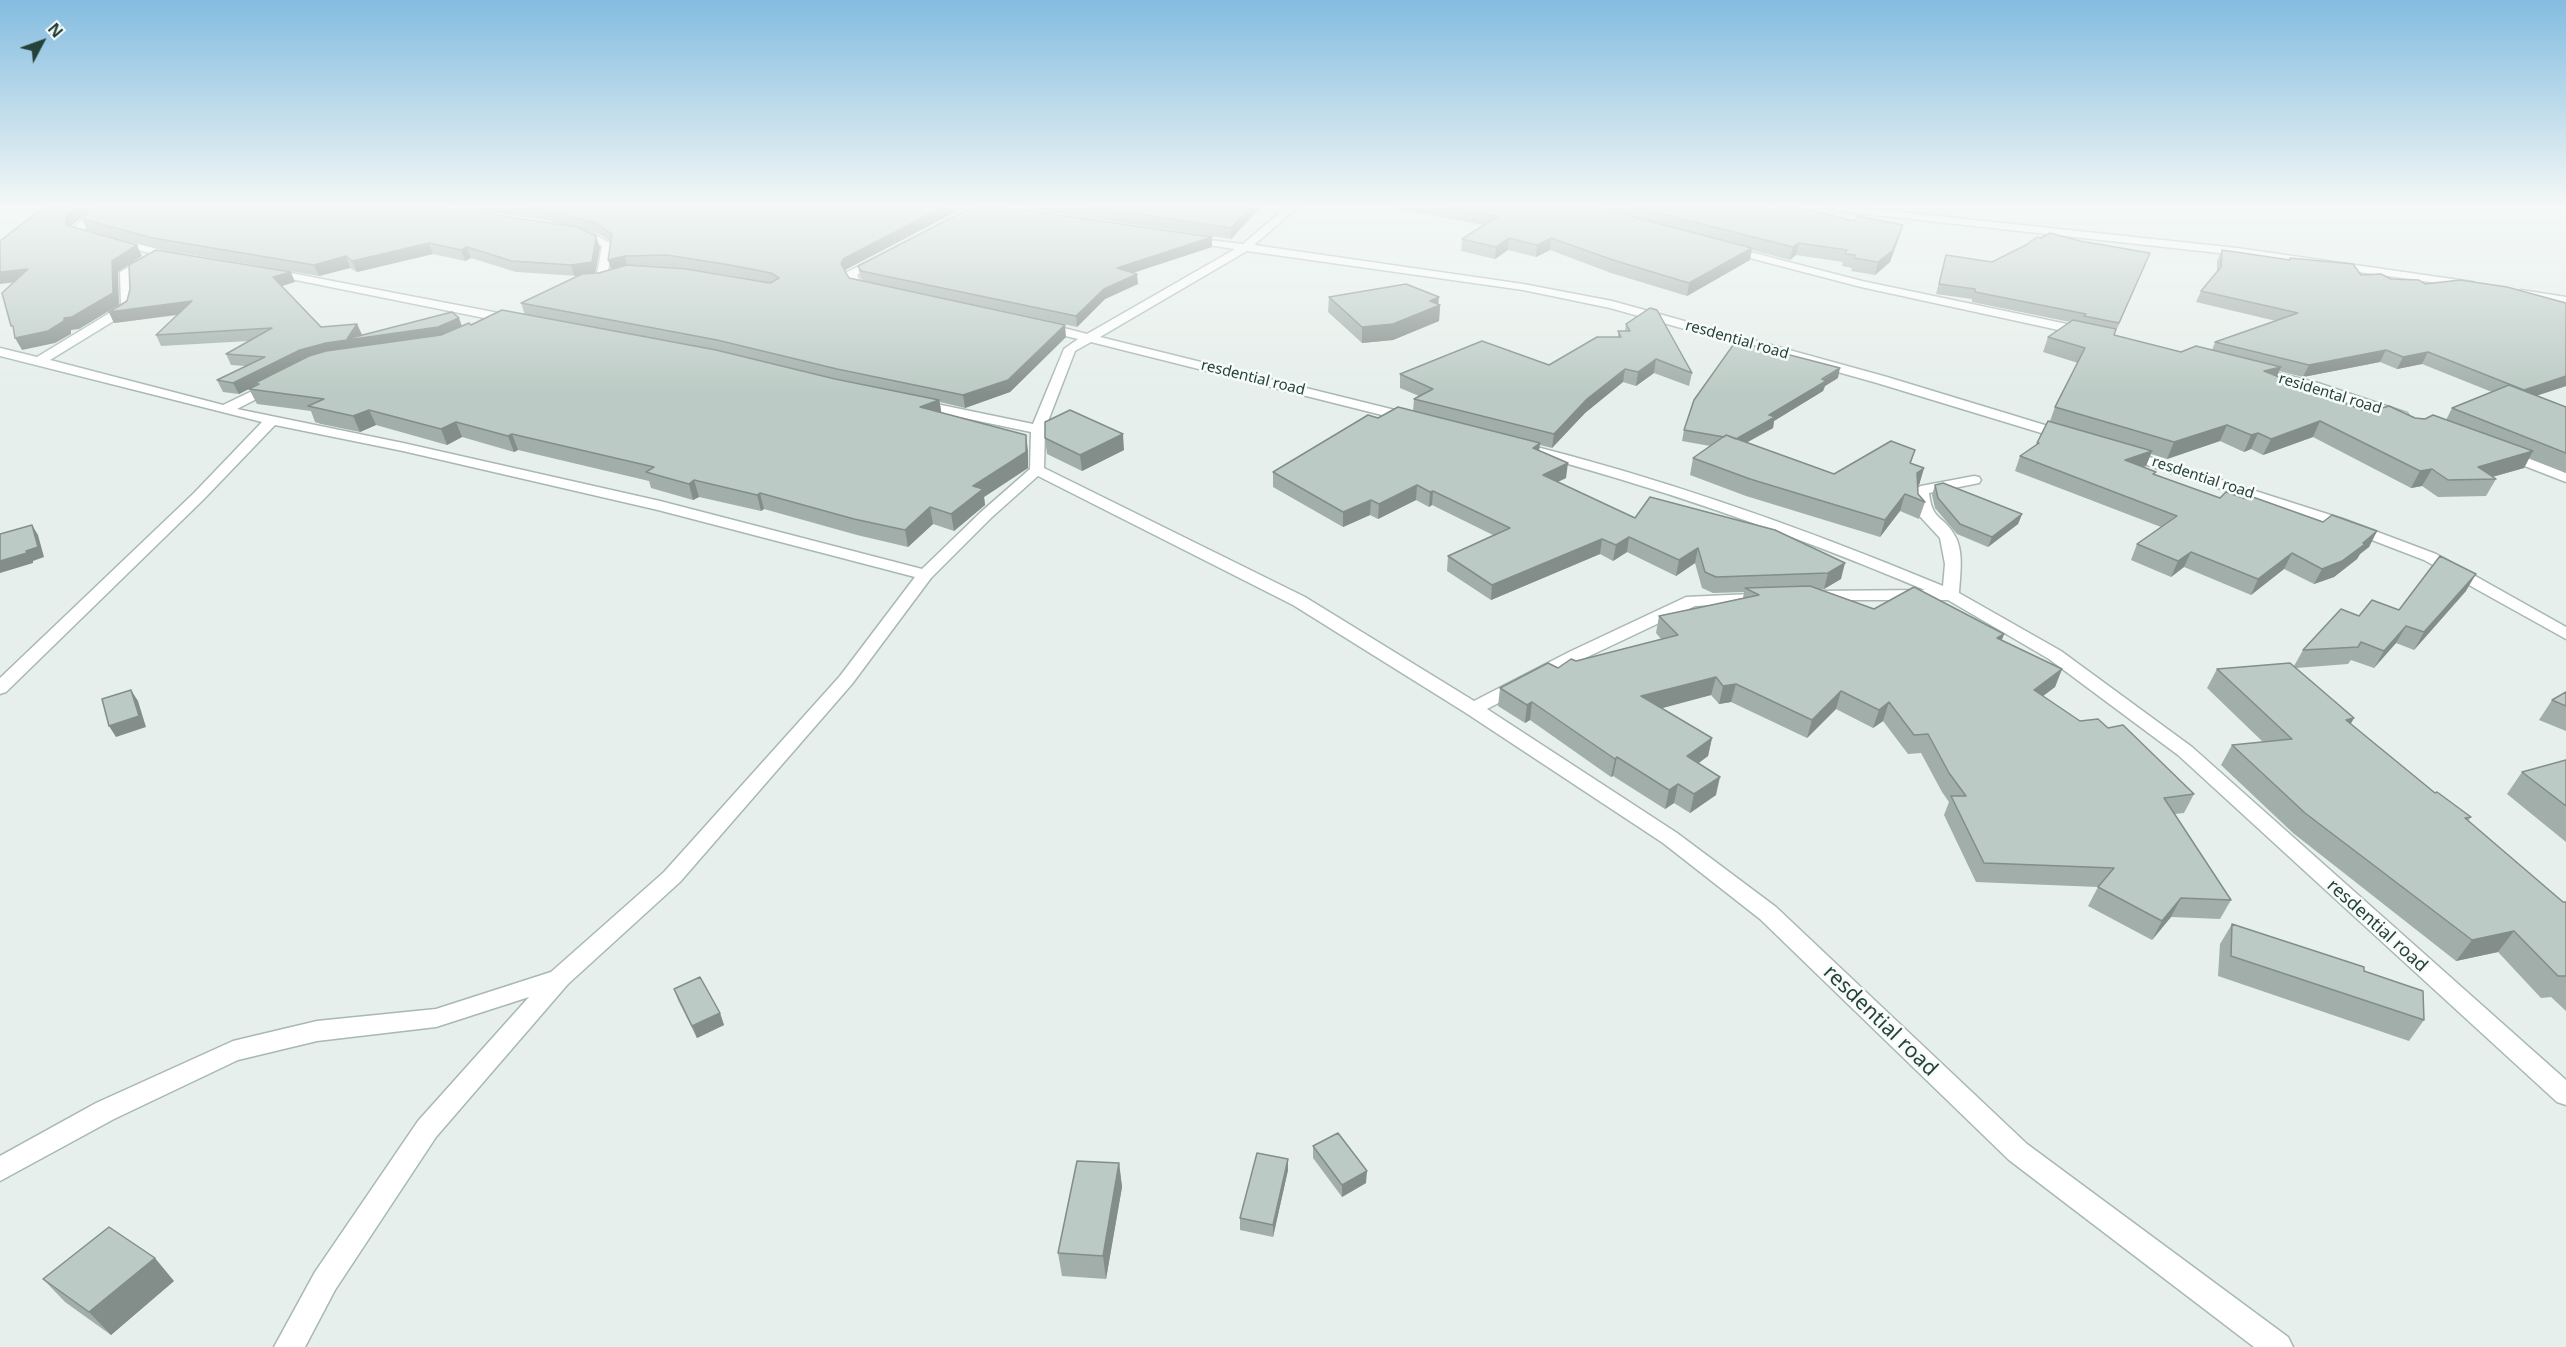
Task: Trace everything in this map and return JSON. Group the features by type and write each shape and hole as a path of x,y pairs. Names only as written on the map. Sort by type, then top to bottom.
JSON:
{"street":[{"path":"40,361 126,309 129,302 124,284 126,272 130,270"},
{"path":"259,270 525,322"},
{"path":"602,278 603,270"},
{"path":"859,270 851,274 856,285 883,292"},
{"path":"289,1347 325,1281 427,1129 560,978 672,877 846,680 925,575 986,515 1037,470 1038,429 1070,349 1206,270"},
{"name":"resdential road","path":"1404,270 1523,287 1612,305 1882,380 2077,439"},
{"path":"1808,270 1862,284 2102,336"},
{"path":"2374,270 2485,287"},
{"path":"2508,291 2566,301"},
{"path":"485,327 525,308"},
{"name":"resdential road","path":"1021,321 1090,336 1426,422"},
{"path":"0,352 159,391 224,410 403,447 660,506 925,575"},
{"name":"residental road","path":"2249,370 2313,386 2409,419"},
{"path":"224,410 281,381"},
{"path":"903,401 1038,429"},
{"path":"0,688 199,496 272,420"},
{"name":"resdential road","path":"1505,442 1584,463 1772,523 1951,595 2055,655 2185,751 2341,895 2566,1095"},
{"name":"resdential road","path":"2111,449 2338,522 2430,557 2566,634"},
{"path":"2494,449 2566,478"},
{"name":"resdential road","path":"1037,470 1299,601 1473,709 1670,838 1768,914 2018,1152 2278,1347"},
{"path":"1473,709 1575,656 1692,601 1787,596 1951,595 1953,564 1948,537 1923,511 1921,490 1974,480"},
{"path":"0,1169 105,1111 233,1052 317,1031 436,1018 560,978"}],"building":[{"path":"27,270 112,270 113,293 72,317 64,318 64,321 48,331 15,338 2,293"},
{"path":"129,270 278,270 291,272 273,277 321,327 357,324 347,339 452,312 459,318 438,327 326,343 300,350 233,383 217,380 265,357 226,354 272,328 156,335 192,301 109,312 127,301 130,289"},
{"path":"610,270 691,270 770,283 779,278 771,273 755,270 844,270 849,278 1065,325 1008,380 963,395 837,369 717,340 521,303 582,274"},
{"path":"1123,270 1137,274 1104,289 1076,316 861,271"},
{"path":"1646,270 1713,270 1689,283"},
{"path":"1942,270 2143,270 2119,323 2084,316 2086,314 1975,292 1975,289 1939,284"},
{"path":"2219,270 2357,270 2361,275 2381,274 2391,279 2419,280 2425,284 2460,280 2507,287 2566,303 2566,376 2524,390 2428,352 2403,357 2386,350 2309,365 2215,342 2298,313 2201,291"},
{"path":"1406,284 1439,297 1430,301 1440,305 1393,324 1362,327 1329,297"},
{"path":"1650,308 1657,310 1692,373 1656,359 1638,372 1625,369 1587,399 1554,434 1414,399 1433,389 1400,374 1482,341 1549,365 1597,337 1621,337 1618,331 1630,331 1626,324"},
{"path":"502,310 716,350 835,379 939,400 920,407 1026,435 1026,452 973,486 983,489 951,514 930,507 905,530 854,519 760,493 757,495 694,480 689,484 646,472 654,467 512,434 508,436 456,422 441,429 369,410 353,416 308,406 324,399 249,389 259,384 255,383 309,356 326,351 441,335 469,323 471,325"},
{"path":"2073,320 2116,329 2114,335 2181,352 2196,346 2281,367 2264,371 2367,412 2389,406 2415,418 2425,419 2433,415 2533,451 2478,467 2496,479 2448,480 2432,469 2420,471 2320,421 2271,439 2258,433 2251,435 2227,425 2174,442 2055,407 2085,348 2048,337"},
{"path":"1736,341 1840,368 1822,379 1826,381 1769,415 1775,417 1736,439 1726,435 1724,437 1684,430 1694,400"},
{"path":"2509,385 2566,407 2566,453 2452,408"},
{"path":"1398,407 1540,443 1533,448 1568,463 1543,475 1635,518 1650,497 1775,530 1845,563 1828,573 1716,577 1705,572 1698,548 1679,560 1629,537 1616,545 1602,539 1492,585 1448,556 1510,528 1417,485 1379,504 1371,500 1343,512 1273,472 1368,415 1378,418"},
{"path":"1070,410 1123,434 1080,455 1045,438 1045,422"},
{"path":"2048,421 2152,451 2125,460 2156,472 2153,474 2220,498 2226,492 2246,499 2250,496 2323,522 2332,515 2377,531 2363,543 2365,544 2342,561 2322,569 2292,553 2258,579 2191,552 2178,561 2137,544 2177,516 2020,456 2039,443 2037,443"},
{"path":"1726,435 1834,474 1891,441 1915,450 1910,463 1924,468 1917,473 1918,494 1925,502 1905,494 1885,520 1750,479 1693,458"},
{"path":"1943,483 2022,514 1992,537 1960,524 1938,498 1935,485"},
{"path":"32,525 38,547 26,551 27,553 0,561 0,534"},
{"path":"2440,556 2476,574 2424,632 2406,626 2384,651 2361,642 2358,647 2303,650 2341,609 2359,616 2372,600 2399,610"},
{"path":"1810,586 1874,609 1914,587 2004,634 1997,638 2062,669 2034,690 2080,721 2098,719 2108,728 2123,725 2194,794 2164,798 2231,900 2181,898 2162,921 2098,887 2114,868 1984,863 1951,796 1966,796 1949,773 1928,734 1914,735 1889,702 1879,710 1841,691 1812,720 1736,684 1723,686 1716,677 1641,696 1712,738 1687,756 1720,777 1694,794 1678,784 1669,790 1617,757 1615,759 1532,702 1527,705 1500,688 1548,663 1558,668 1571,659 1576,661 1678,635 1659,616 1759,595 1745,588"},
{"path":"2290,663 2354,718 2346,720 2435,793 2437,792 2471,817 2465,818 2563,902 2566,902 2566,976 2558,976 2514,931 2472,940 2305,813 2232,745 2292,739 2217,669"},
{"path":"131,690 139,716 109,726 102,699"},
{"path":"2566,692 2566,706 2552,700"},
{"path":"2566,760 2566,806 2522,772"},
{"path":"2232,924 2364,967 2364,971 2423,991 2424,1020 2231,956"},
{"path":"700,977 720,1013 692,1026 674,989"},
{"path":"1338,1133 1367,1171 1342,1185 1313,1146"},
{"path":"1257,1153 1288,1159 1273,1225 1240,1218"},
{"path":"1077,1161 1119,1163 1103,1256 1058,1253"},
{"path":"109,1227 155,1258 89,1312 43,1279"}]}
